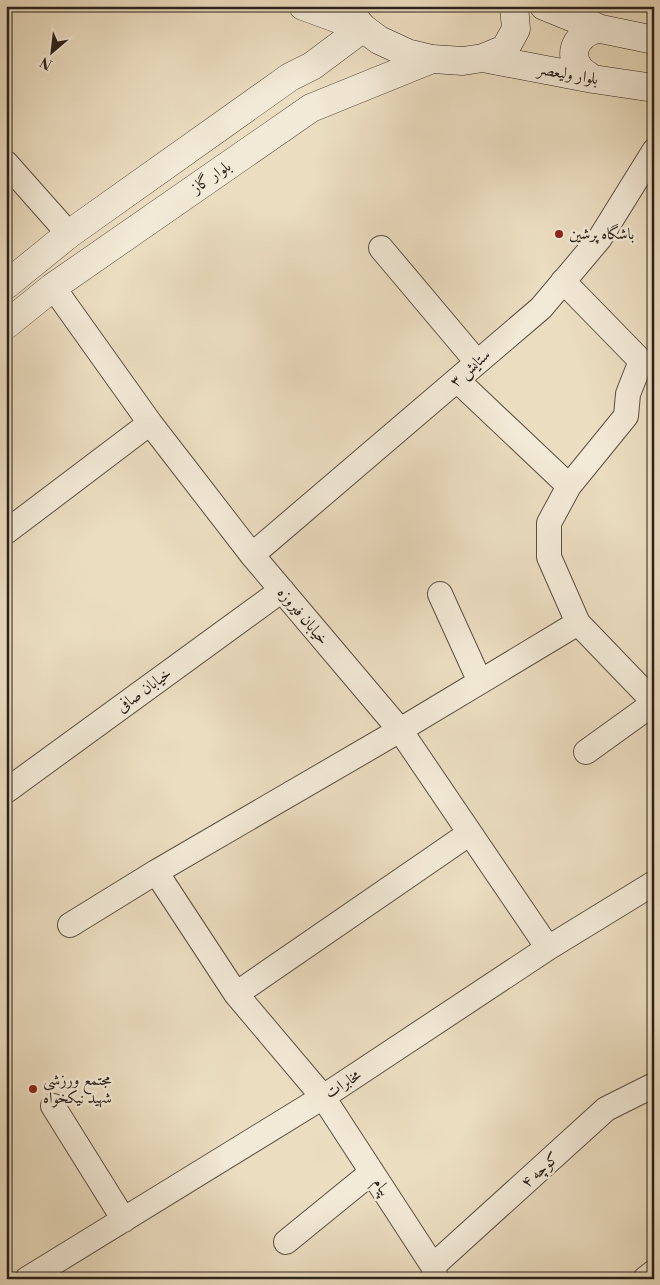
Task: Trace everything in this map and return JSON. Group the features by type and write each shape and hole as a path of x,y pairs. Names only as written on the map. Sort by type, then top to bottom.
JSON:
{"street":[{"path":"303,6 363,28"},
{"path":"347,6 347,10 363,28 379,40 407,53 432,59 463,61 483,58 505,49 516,29 514,6"},
{"path":"544,6 602,29 654,40"},
{"path":"312,66 363,28"},
{"path":"593,79 580,70 574,55 575,47 582,35 594,29 602,29"},
{"name":"بلوار ولیعصر","path":"483,58 593,79 654,88"},
{"name":"بلوار گاز","path":"6,326 53,287 311,108 432,59"},
{"path":"6,285 69,234 290,77 320,62 328,62 342,72 344,80 338,96"},
{"name":"ستایش ۳","path":"252,555 541,308 600,238 654,150"},
{"path":"6,163 69,234"},
{"path":"381,248 477,362"},
{"path":"563,281 641,362 628,394 626,416 569,486 549,523 549,557 578,623 654,703 586,752"},
{"name":"خیابان فیروزه","path":"53,287 150,424 252,555 400,730 548,948"},
{"path":"457,380 569,486"},
{"path":"6,532 150,424"},
{"name":"خیابان صافی","path":"6,791 282,590"},
{"path":"440,594 480,682"},
{"path":"70,925 156,872 400,730 578,623"},
{"path":"236,994 470,833"},
{"name":"پیام","path":"156,872 236,994 323,1097 435,1272"},
{"name":"مخابرات","path":"27,1279 63,1271 124,1220 323,1097 548,948 654,883"},
{"name":"کوچه ۴","path":"435,1272 606,1108 654,1085"},
{"path":"53,1106 124,1220"},
{"path":"286,1242 372,1172"},
{"path":"645,1279 654,1272"}],"place":[{"name":"باشگاه پرشین","path":"559,234"},
{"name":"مجتمع ورزشی شهید نیکخواه","path":"33,1089"}]}
